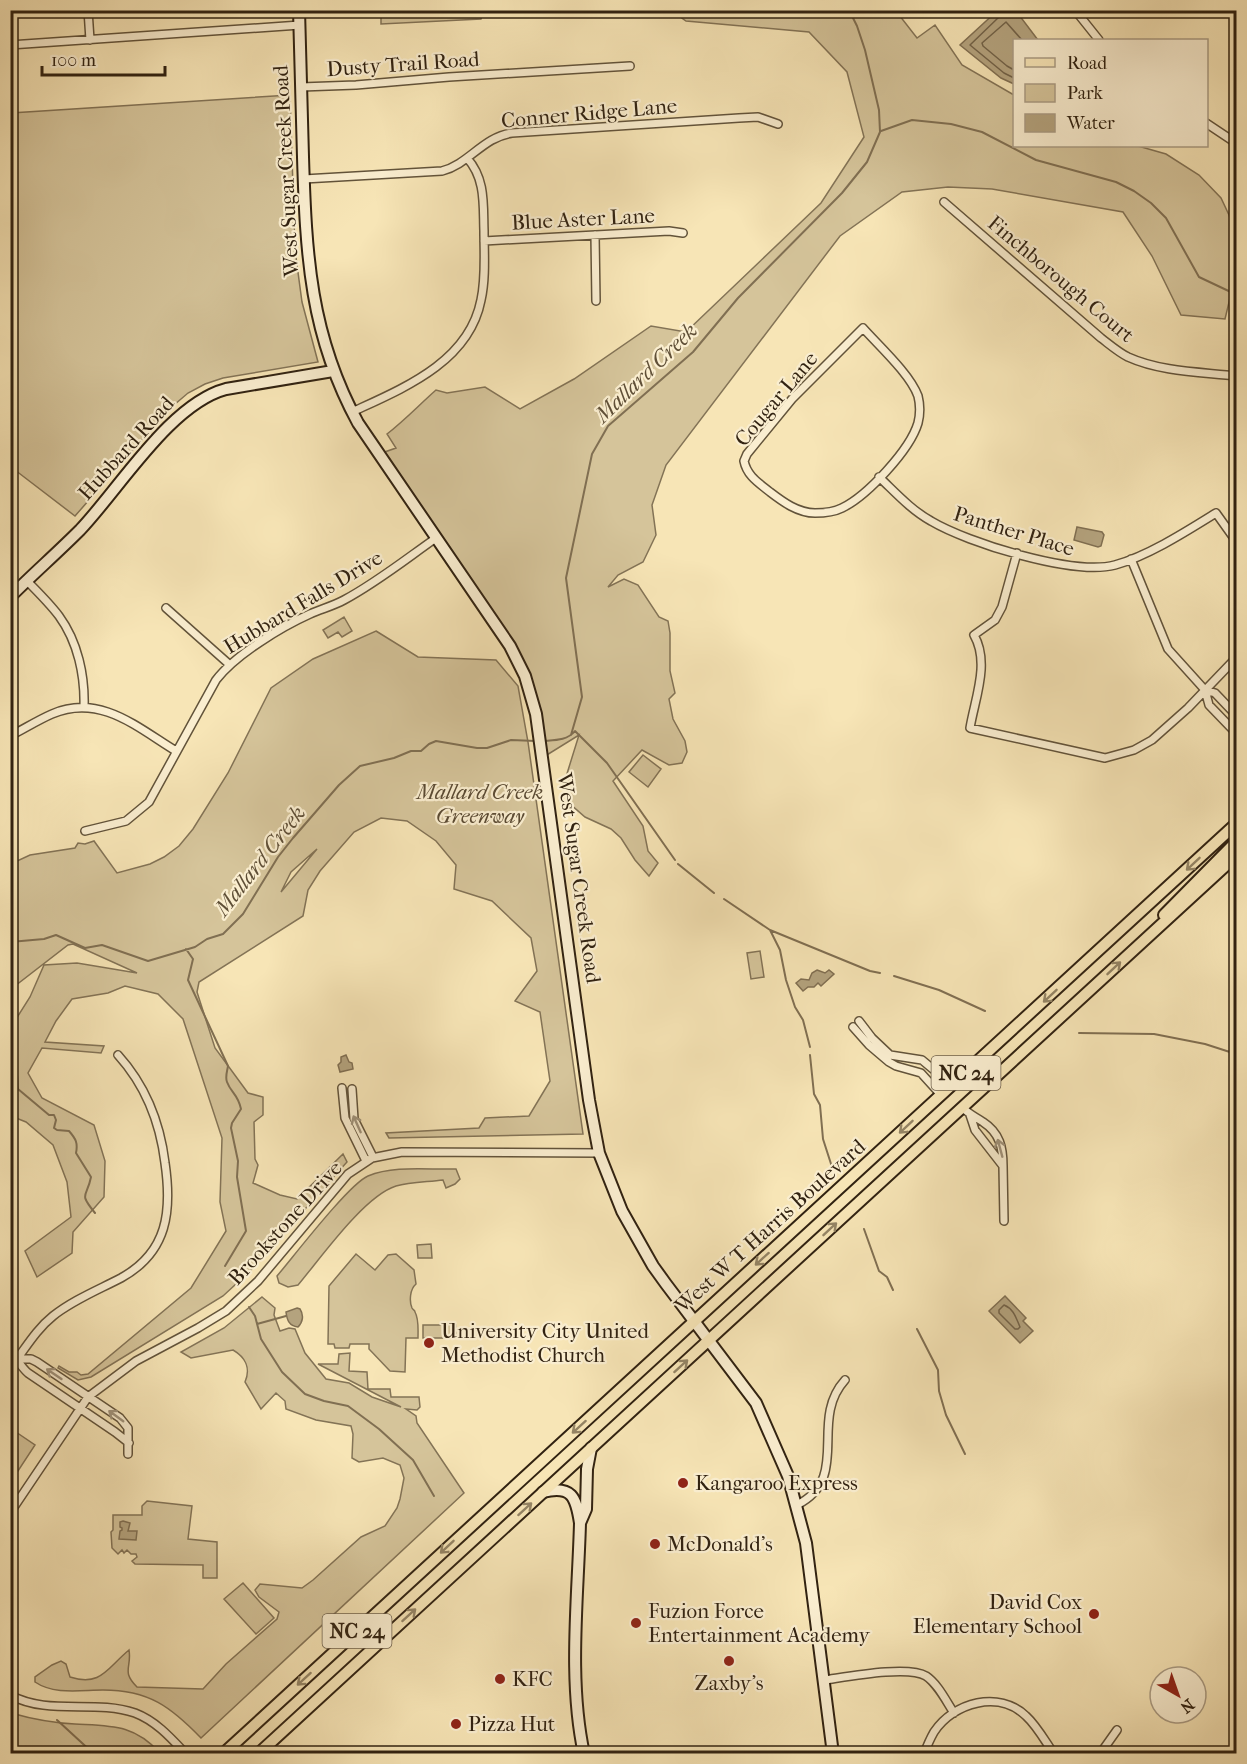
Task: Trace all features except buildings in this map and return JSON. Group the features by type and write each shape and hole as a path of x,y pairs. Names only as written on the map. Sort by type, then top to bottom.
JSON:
{"main road":[{"name":"West Sugar Creek Road","path":"299,10 306,242 310,285 333,371 352,412 515,656 525,676 536,714 589,1100 599,1153 632,1230 666,1284 756,1403 781,1455 806,1543 833,1754"},
{"name":"Hubbard Road","path":"10,597 81,529 145,453 179,416 196,402 211,393 226,389 333,371"},
{"name":"West W T Harris Boulevard","path":"223,1754 1236,824"},
{"path":"1144,941 1173,904 1236,842"},
{"name":"West W T Harris Boulevard","path":"258,1754 709,1339 967,1112 1144,941 1236,856"},
{"path":"580,1523 586,1509 587,1468 591,1448"},
{"path":"543,1492 559,1489 572,1495 576,1500 580,1523 575,1686 577,1717 584,1754"}],"street":[{"path":"88,10 90,40"},
{"path":"1079,12 1098,39"},
{"path":"10,45 300,25"},
{"name":"Dusty Trail Road","path":"301,87 630,66"},
{"name":"Conner Ridge Lane","path":"304,179 442,171 458,165 489,140 512,132 758,117 778,124"},
{"path":"1208,124 1236,143"},
{"path":"352,412 428,372 449,357 463,342 477,315 482,299 484,241 482,190 480,177 467,158"},
{"name":"Finchborough Court","path":"944,202 1101,338 1127,356 1167,368 1236,376"},
{"name":"Blue Aster Lane","path":"484,241 669,231 683,233"},
{"path":"595,235 596,301"},
{"name":"Cougar Lane","path":"862,328 904,373 919,403 918,422 914,434 898,457 879,477 858,498 842,507 830,512 805,512 791,506 757,482 749,475 744,461 747,454 792,399 862,328"},
{"name":"Panther Place","path":"879,477 910,507 941,527 972,540 1017,553 1085,568 1116,565 1131,559 1184,534 1216,513 1236,541"},
{"name":"Hubbard Falls Drive","path":"85,831 126,821 149,802 216,680 230,665 289,625 362,591 436,538"},
{"path":"1017,553 1002,608 995,620 974,635 981,650 982,669 970,728 1105,758 1134,750 1152,740 1236,658"},
{"path":"1131,559 1165,643 1176,660 1205,690 1209,705 1236,733"},
{"path":"27,581 59,616 74,642 82,672 84,707"},
{"path":"166,608 230,665"},
{"path":"1205,690 1215,693 1236,715"},
{"path":"10,736 52,714 84,707 105,710 123,718 176,752"},
{"path":"941,1095 921,1073 889,1062 869,1045 856,1024 890,1055 922,1060 952,1085"},
{"path":"14,1356 53,1316 135,1269 151,1251 163,1230 167,1216 169,1190 162,1139 146,1094 138,1079 118,1055"},
{"path":"342,1088 345,1118 366,1161"},
{"path":"352,1089 354,1119 373,1157"},
{"path":"967,1112 975,1130 1003,1166"},
{"path":"967,1112 985,1124 1003,1147 1004,1221"},
{"name":"Brookstone Drive","path":"10,1513 88,1397 126,1367 215,1318 242,1297 258,1281 339,1183 366,1161 373,1157 402,1152 599,1153"},
{"path":"14,1356 37,1362 125,1422 129,1435 128,1454"},
{"path":"14,1356 28,1373 129,1443"},
{"path":"797,1505 813,1495 826,1470 829,1460 827,1421 836,1392 845,1380"},
{"path":"824,1680 896,1672 918,1672 932,1681 954,1713"},
{"path":"10,1695 43,1706 105,1707 136,1714 166,1732 186,1754"},
{"path":"924,1754 934,1732 943,1721 970,1704 993,1701 1004,1702 1026,1716 1054,1754"},
{"path":"1100,1754 1117,1730"}],"green space":[{"path":"381,10 483,11 481,19 381,24"},
{"path":"672,11 896,11 917,38 935,25 962,65 1013,94 1013,147 1142,147 1166,154 1199,175 1221,198 1229,215 1236,235 1236,273 1225,319 1181,315 1152,256 1123,212 992,189 948,187 902,192 840,236 666,465 652,505 656,535 643,562 618,575 608,587 624,579 638,585 659,617 668,621 670,671 675,693 669,699 673,719 685,741 687,752 682,763 669,765 642,750 613,781 643,826 648,851 658,863 649,876 621,838 611,829 585,817 569,803 565,780 579,735 542,758 525,676 379,454 396,448 387,434 436,390 447,393 485,387 520,409 574,379 651,326 686,332 821,203 864,137 847,72 809,32 686,21"},
{"path":"290,95 295,250 302,302 318,362 223,378 188,393 167,411 75,516 11,467 11,113"},
{"path":"344,617 352,631 342,637 338,632 328,638 323,630"},
{"name":"Mallard Creek Greenway","path":"376,631 418,657 496,660 518,686 528,742 583,1134 389,1138 386,1133 479,1128 485,1118 529,1116 550,1081 540,1012 515,1001 537,971 531,938 492,901 454,889 456,865 436,841 407,821 381,818 354,832 320,871 308,890 303,916 199,982 197,992 215,1048 248,1093 263,1097 263,1115 254,1122 255,1159 258,1165 253,1183 280,1195 297,1199 343,1154 347,1162 249,1272 223,1296 91,1377 78,1380 58,1368 59,1366 69,1372 88,1374 191,1288 226,1231 220,1202 222,1138 183,1019 158,994 125,986 108,993 72,999 56,1021 45,1042 104,1046 101,1053 42,1048 28,1073 42,1098 94,1125 105,1161 104,1197 73,1232 72,1253 37,1277 25,1251 71,1217 67,1182 53,1145 26,1122 11,1116 11,1027 30,997 44,965 77,963 137,973 73,944 68,945 11,989 10,878 13,877 11,862 30,855 75,848 78,843 85,844 94,841 117,873 150,864 164,857 179,846 193,829 228,773 271,688 313,659","holes":["317,849 281,892 291,872"]},
{"path":"643,755 661,769 648,787 629,772"},
{"path":"760,951 764,977 751,979 747,953"},
{"path":"400,1169 456,1169 460,1179 446,1188 443,1180 396,1186 384,1192 370,1202 343,1230 298,1285 288,1287 279,1283 277,1276 308,1238 348,1192 368,1176"},
{"path":"431,1244 432,1258 418,1258 417,1245"},
{"path":"356,1254 375,1270 388,1255 396,1254 414,1270 416,1284 411,1292 411,1302 417,1318 418,1338 406,1338 405,1372 390,1371 369,1349 369,1344 350,1344 349,1348 335,1348 334,1344 328,1344 329,1286"},
{"path":"262,1297 275,1308 274,1315 280,1331 295,1329 305,1353 326,1379 349,1383 372,1397 401,1407 318,1364 338,1364 339,1354 350,1353 349,1371 367,1372 368,1389 390,1389 391,1397 419,1397 420,1407 417,1410 406,1409 416,1416 417,1423 464,1493 201,1738 180,1717 146,1697 119,1691 51,1689 35,1682 35,1677 61,1661 66,1664 70,1677 89,1680 96,1678 129,1650 128,1673 137,1687 203,1689 226,1664 277,1619 279,1612 259,1597 255,1590 260,1584 302,1588 361,1537 385,1526 397,1508 404,1478 400,1465 383,1458 359,1462 352,1458 351,1426 316,1420 286,1409 285,1401 276,1393 261,1409 245,1382 246,1363 233,1350 191,1358 181,1352 224,1328"},
{"path":"423,1325 456,1325 456,1338 423,1338"},
{"path":"10,1428 35,1445 18,1471 11,1466"},
{"path":"147,1501 192,1506 188,1539 217,1542 217,1578 203,1578 203,1565 135,1564 132,1561 137,1557 136,1554 131,1554 127,1550 124,1553 122,1550 118,1554 112,1548 113,1515 142,1515 142,1506"},
{"path":"243,1583 274,1618 256,1634 224,1599"},
{"path":"11,1713 51,1722 121,1728 141,1737 160,1753 11,1753"}],"water":[{"path":"997,11 1016,11 1037,39 1013,39 1013,84 1001,78 960,45"},
{"path":"1077,527 1102,532 1104,535 1101,546 1074,540"},
{"path":"817,970 825,973 829,970 834,974 821,986 818,983 803,991 796,983 801,979 809,980 812,973"},
{"path":"346,1055 353,1069 340,1072 338,1065 341,1057"},
{"path":"1005,1296 1026,1318 1023,1321 1033,1331 1020,1343 989,1311"},
{"path":"300,1309 302,1316 298,1327 289,1322 286,1312"},
{"path":"120,1522 130,1523 128,1531 137,1531 136,1540 119,1539 122,1530"}],"waterway":[{"name":"Mallard Creek","path":"571,735 582,697 566,578 592,454 608,426 693,352 738,298 842,193 867,162 880,132 879,110 865,50 849,10"},
{"path":"881,131 912,120 951,124 982,132 1036,160 1116,182 1151,203 1166,218 1199,277 1235,294"},
{"path":"542,741 564,738 575,731 607,763 675,860"},
{"name":"Mallard Creek","path":"10,942 44,939 56,935 85,948 102,945 148,961 195,947 207,939 223,934 243,914 278,857 293,838 339,785 360,766 394,758 411,751 421,751 436,741 477,748 487,748 511,740 536,741"},
{"path":"678,864 714,893"},
{"path":"724,899 770,930 880,973"},
{"path":"770,930 780,950 786,980 795,1007 803,1020 810,1047"},
{"path":"186,949 193,959 188,980 228,1066 226,1080 241,1109 231,1128 238,1161 237,1177 246,1231 225,1266"},
{"path":"894,976 939,990 985,1011"},
{"path":"10,1023 15,1032 11,1061 17,1072 18,1089 49,1115 54,1115 56,1120 54,1128 69,1131 73,1136 77,1144 76,1153 91,1177 85,1198 95,1213"},
{"path":"1079,1033 1154,1034 1205,1044 1236,1054"},
{"path":"810,1055 814,1094 820,1105 823,1139 832,1167"},
{"path":"864,1229 879,1271 887,1277 893,1290"},
{"path":"249,1307 255,1316 261,1339 282,1372 305,1394 348,1406 379,1429 413,1460 434,1496"},
{"path":"257,1324 286,1316"},
{"path":"917,1329 938,1370 939,1391 946,1415 965,1454"},
{"path":"57,1720 94,1754"}],"place":[{"name":"University City United Methodist Church","path":"429,1343"},
{"name":"Kangaroo Express","path":"683,1483"},
{"name":"McDonald's","path":"655,1544"},
{"name":"David Cox Elementary School","path":"1094,1614"},
{"name":"Fuzion Force Entertainment Academy","path":"636,1623"},
{"name":"Zaxby's","path":"729,1661"},
{"name":"KFC","path":"500,1679"},
{"name":"Pizza Hut","path":"456,1724"}]}
